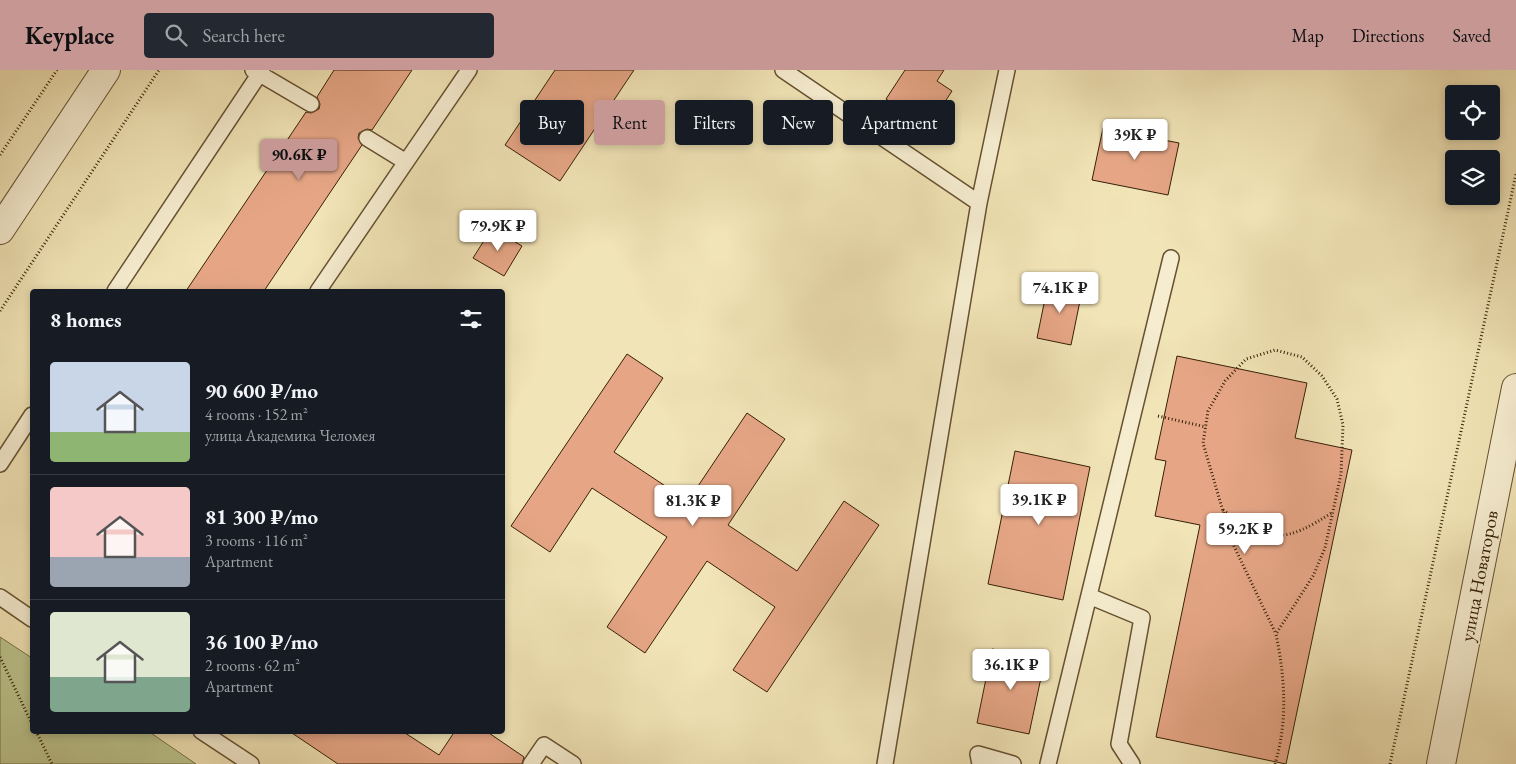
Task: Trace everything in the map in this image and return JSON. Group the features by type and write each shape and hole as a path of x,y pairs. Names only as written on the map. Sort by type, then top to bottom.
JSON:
{"street":[{"path":"0,230 106,70"},
{"name":"улица Новаторов","path":"1441,764 1516,388"}],"lane":[{"path":"319,289 469,70"},
{"path":"783,70 979,203"},
{"path":"885,764 979,203 1007,70"},
{"path":"116,289 258,71 311,104"},
{"path":"367,138 406,162"},
{"path":"1048,764 1171,258"},
{"path":"0,464 30,418"},
{"path":"1089,596 1142,618 1119,744 1132,764"},
{"path":"0,597 30,618"},
{"path":"206,734 251,764"},
{"path":"530,764 544,745 573,764"},
{"path":"980,764 978,754 1013,764"}],"path":[{"path":"0,155 57,70"},
{"path":"0,311 159,70"},
{"path":"1390,764 1516,174"},
{"path":"1275,764 1284,730 1282,666 1276,634 1232,542 1203,443 1208,411 1224,381 1246,359 1275,350 1302,357 1322,376 1337,399 1343,425 1342,474 1325,548 1313,576 1276,634"},
{"path":"1134,410 1206,427"},
{"path":"1223,510 1251,530 1279,537 1309,528 1334,512"},
{"path":"0,657 30,720"},
{"path":"37,734 52,764"}],"green space":[{"path":"0,637 30,657 30,734 152,734 196,764 0,764"}],"building":[{"path":"334,70 412,70 372,130 367,129 359,133 358,138 362,145 265,289 187,289 306,112 311,113 319,109 320,104 317,97"},
{"path":"555,70 634,70 614,100 594,100 594,130 584,145 584,100 535,100"},
{"path":"905,70 944,70 937,81 952,91 946,100 886,99"},
{"path":"520,122 520,145 584,145 560,181 505,145"},
{"path":"1103,128 1179,143 1168,195 1092,180"},
{"path":"492,228 522,246 504,276 473,258"},
{"path":"1048,284 1082,291 1071,345 1037,338"},
{"path":"627,354 663,378 614,452 688,501 747,413 785,439 728,525 797,571 844,501 879,525 767,692 733,670 775,607 707,561 645,653 607,627 667,537 592,488 550,552 511,526"},
{"path":"1177,356 1307,383 1295,438 1352,450 1286,764 1156,737 1200,525 1155,516 1166,461 1155,459"},
{"path":"1015,451 1090,467 1063,600 988,584"},
{"path":"992,649 1045,659 1029,734 977,723"},
{"path":"293,734 407,734 439,755 453,734 490,734 524,757 522,764 338,764"}]}
